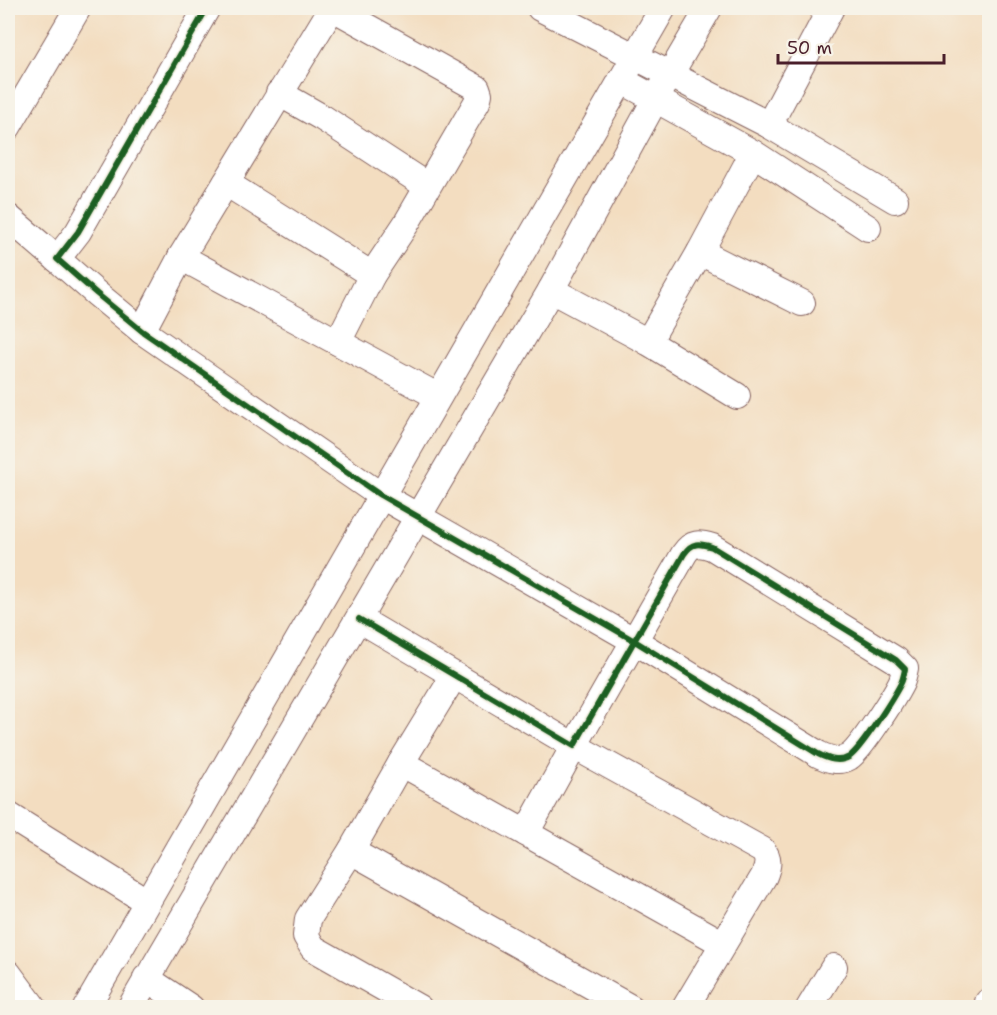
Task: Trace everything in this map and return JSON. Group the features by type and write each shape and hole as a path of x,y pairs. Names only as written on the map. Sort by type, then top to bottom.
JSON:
{"street":[{"path":"8,127 78,8"},
{"path":"57,259 78,232 207,8"},
{"path":"142,331 182,257 332,8 477,88 479,94 477,102 372,276 338,342"},
{"path":"86,1008 437,396 663,8"},
{"path":"130,1008 551,290 655,100 709,8"},
{"path":"769,125 831,8"},
{"path":"548,9 635,57 769,125 895,200"},
{"path":"621,80 753,153 868,228"},
{"path":"279,93 323,118 427,186"},
{"path":"648,342 753,153"},
{"path":"226,183 372,276"},
{"path":"8,217 142,331 380,495 633,640 818,754 832,761 849,757 859,747 902,681 904,669 896,660 712,547 699,543 689,547 633,640 526,833"},
{"path":"700,252 801,303"},
{"path":"182,257 437,396"},
{"path":"551,290 648,342 738,396"},
{"path":"359,619 574,746 762,850 766,855 768,865 764,876 685,1008"},
{"path":"419,1008 313,948 306,936 308,920 454,676"},
{"path":"401,763 722,943"},
{"path":"8,815 146,901"},
{"path":"351,851 631,1008"},
{"path":"809,1008 834,967"},
{"path":"8,973 34,1008"},
{"path":"146,978 191,1008"}],"cycle path":[{"path":"207,8 78,232 57,259 142,331 380,495 633,640 818,754 837,760 849,757 869,734 892,699 902,681 905,669 896,660 712,547 696,545 690,547 684,554 574,746 359,619"}]}
